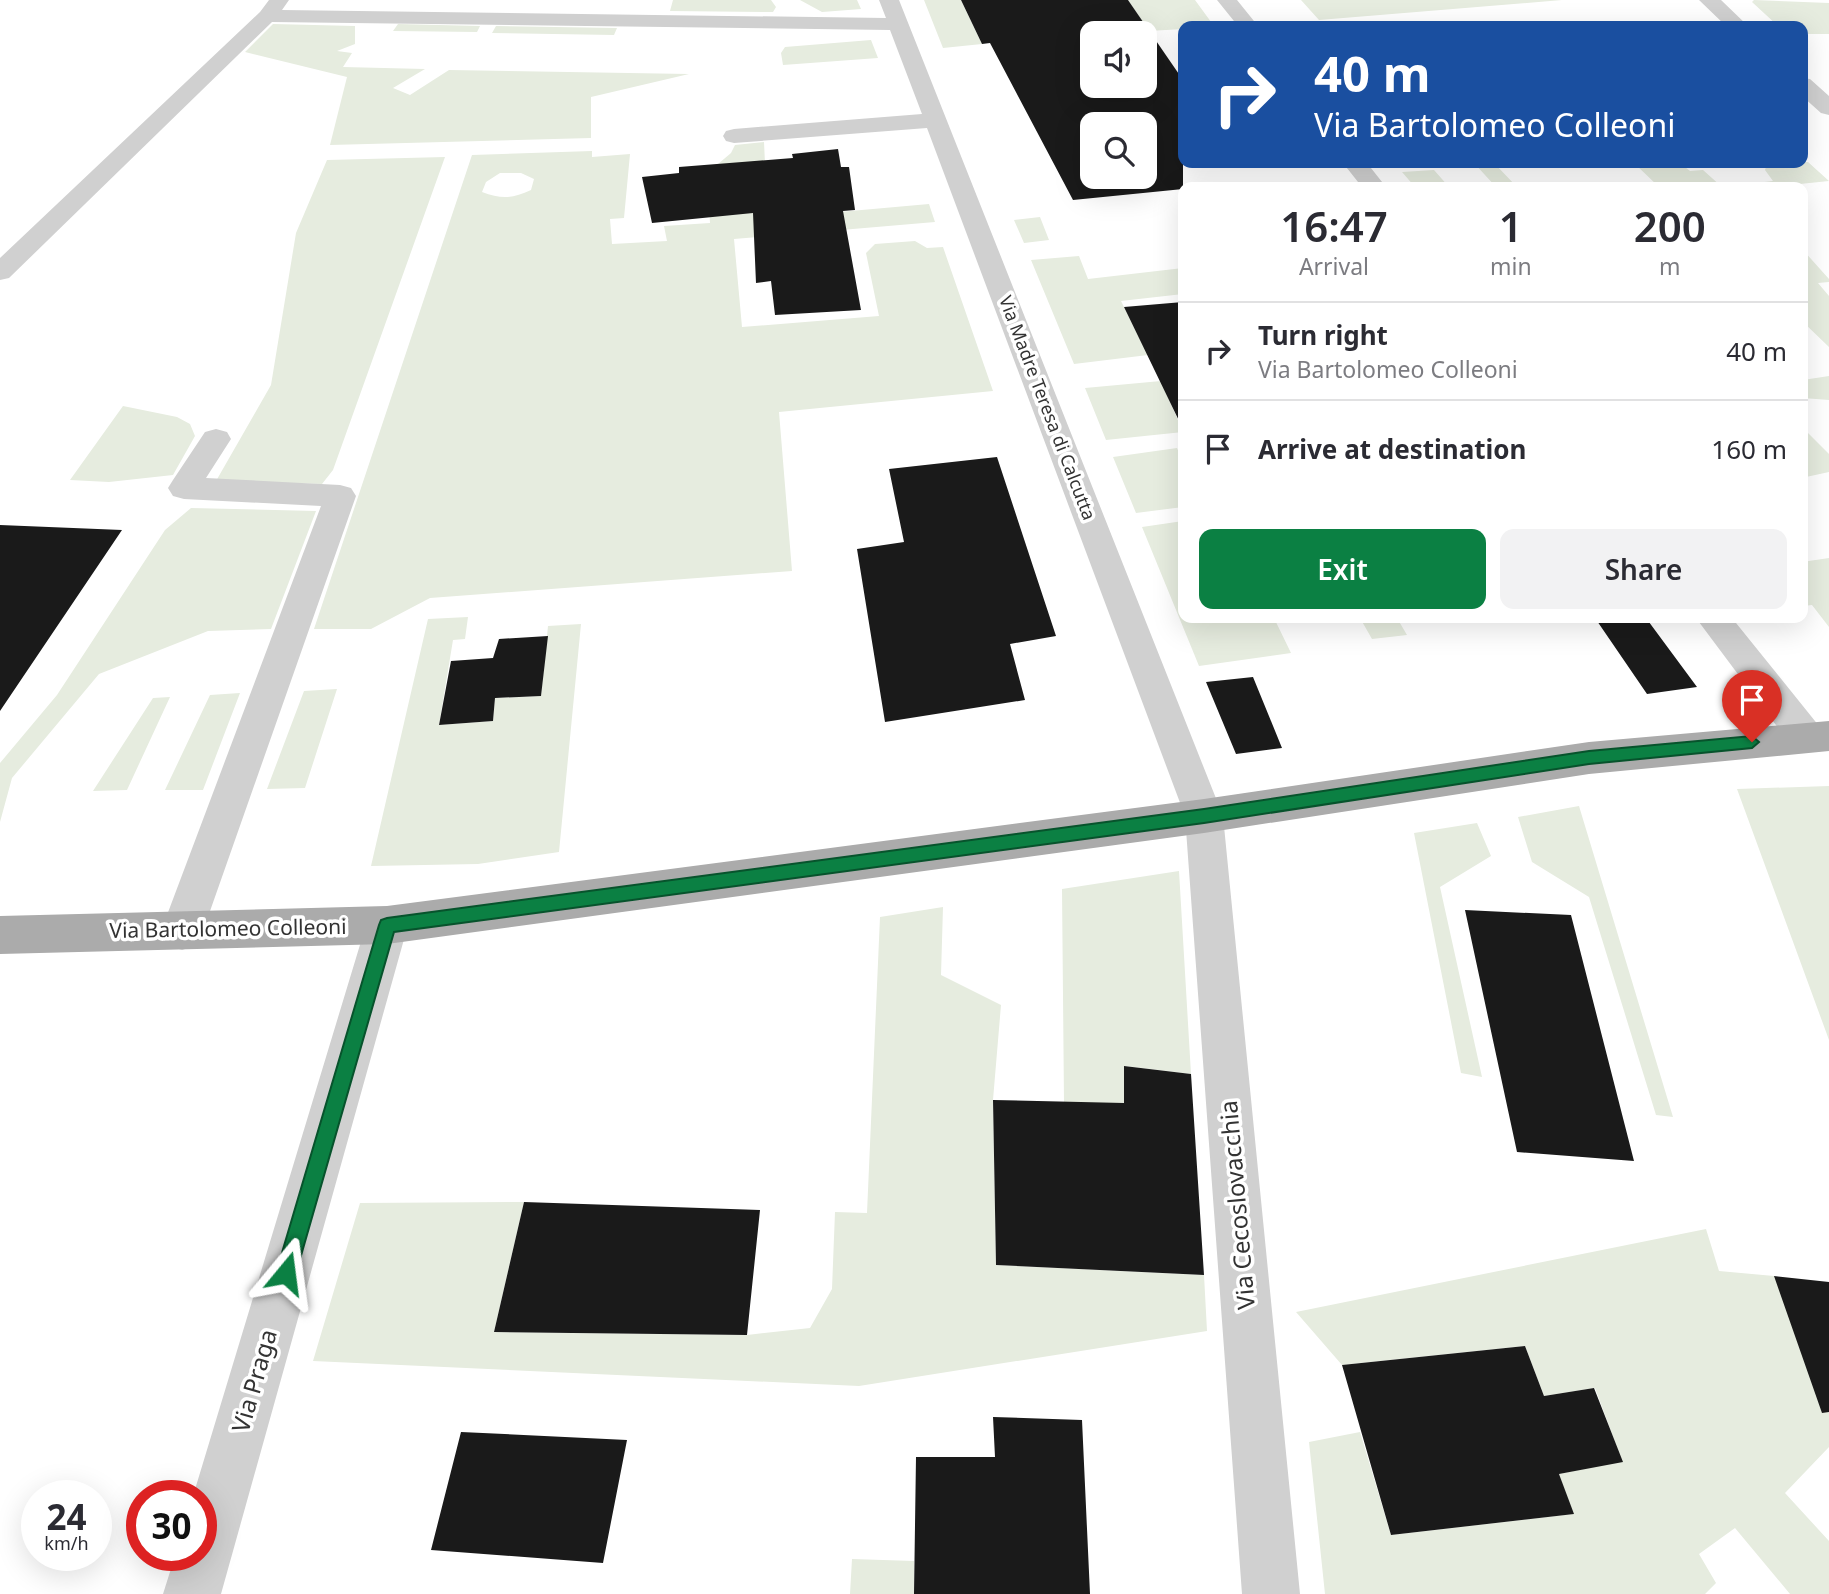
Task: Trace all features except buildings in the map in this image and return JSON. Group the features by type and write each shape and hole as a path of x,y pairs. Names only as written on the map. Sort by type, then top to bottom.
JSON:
{"main road":[{"name":"Via Bartolomeo Colleoni","path":"0,934 387,925 1204,816 1589,758 1817,736"}],"street":[{"path":"1227,0 1244,21"},
{"path":"1709,0 1732,21"},
{"path":"0,272 273,8 894,12"},
{"name":"Via Madre Teresa di Calcutta","path":"894,12 1204,816"},
{"path":"1808,88 1827,104"},
{"path":"734,136 936,120"},
{"path":"1359,168 1370,182"},
{"path":"181,931 340,496 184,488 216,439"},
{"path":"1717,623 1817,736"},
{"name":"Via Cecoslovacchia","path":"1204,816 1271,1594"},
{"name":"Via Praga","path":"192,1594 387,925"}],"shaded area":[{"path":"673,0 771,0 776,7 773,12 670,11"},
{"path":"800,0 857,0 861,9 822,12"},
{"path":"924,0 961,0 982,44 943,48"},
{"path":"1128,0 1195,0 1210,21 1178,21 1178,29 1157,31 1157,21 1142,21"},
{"path":"1301,0 1562,0 1319,20"},
{"path":"1752,2 1829,3 1829,34 1808,34 1808,21 1773,21"},
{"path":"273,24 355,26 355,44 337,51 352,53 343,67 425,69 393,88 410,95 449,70 689,74 591,97 591,138 330,145 347,77 245,52"},
{"path":"398,24 480,26 477,32 393,31"},
{"path":"496,26 617,28 614,35 492,33"},
{"path":"871,40 878,58 783,65 781,53 785,47"},
{"path":"764,142 766,185 783,217 929,204 935,222 734,239 742,327 879,316 866,253 875,244 915,241 927,248 943,247 993,391 779,412 792,571 430,598 371,629 314,629 472,155 592,151 592,157 630,154 624,218 610,219 612,244 667,241 664,226 710,223 708,190 718,187 718,164 731,153 735,145","holes":["500,173 521,173 534,179 531,190 506,197 482,192 486,182"]},
{"path":"445,157 333,470 322,484 216,481 271,385 296,233 327,160"},
{"path":"1808,162 1829,181 1764,182 1773,181 1765,170 1808,168"},
{"path":"1479,168 1499,168 1512,182 1491,182"},
{"path":"1639,168 1686,168 1690,171 1703,170 1716,182 1654,182"},
{"path":"1434,170 1445,182 1411,182 1402,172"},
{"path":"1040,217 1049,240 1024,243 1014,220"},
{"path":"1079,256 1088,279 1178,269 1178,295 1121,301 1148,355 1074,364 1031,260"},
{"path":"1808,256 1829,279 1829,282 1818,283 1829,296 1829,347 1808,327"},
{"path":"1829,376 1829,400 1808,398 1808,379"},
{"path":"1161,381 1178,420 1178,433 1106,440 1085,388"},
{"path":"123,406 177,417 190,424 195,436 173,475 109,482 70,480"},
{"path":"1808,433 1829,454 1829,472 1808,477"},
{"path":"1177,448 1178,508 1136,513 1113,457"},
{"path":"191,508 316,511 271,629 208,631 99,674 12,778 0,822 0,763 57,695 165,530"},
{"path":"1178,522 1178,615 1142,527"},
{"path":"1829,558 1829,627 1812,605 1808,605 1808,561"},
{"path":"468,617 465,639 453,640 439,725 493,721 495,698 541,696 548,626 581,624 559,852 478,864 371,866 428,619"},
{"path":"1181,623 1276,623 1291,653 1199,666"},
{"path":"1363,623 1400,623 1407,635 1372,639"},
{"path":"337,689 305,788 267,789 304,691"},
{"path":"240,693 203,790 165,790 210,695"},
{"path":"170,697 127,790 93,791 153,698"},
{"path":"1829,786 1829,1040 1737,789"},
{"path":"1579,806 1673,1117 1656,1115 1589,897 1532,862 1518,817"},
{"path":"1477,823 1491,856 1440,887 1482,1077 1461,1073 1414,833"},
{"path":"1179,871 1191,1074 1125,1066 1124,1107 1064,1102 1062,889"},
{"path":"943,907 941,975 1001,1005 993,1100 996,1265 1204,1275 1207,1331 859,1386 313,1361 360,1203 524,1202 494,1332 747,1335 810,1328 832,1289 835,1212 867,1213 880,917"},
{"path":"1706,1229 1719,1271 1774,1276 1829,1349 1829,1447 1785,1493 1829,1541 1829,1594 1790,1594 1735,1528 1699,1554 1716,1583 1705,1594 1325,1594 1309,1442 1360,1432 1391,1535 1573,1514 1559,1474 1622,1461 1595,1388 1544,1396 1525,1346 1342,1365 1296,1312"},
{"path":"852,1559 914,1561 914,1594 850,1594"}],"route":[{"path":"286,1273 387,925 1204,816 1589,758 1752,742"}]}
